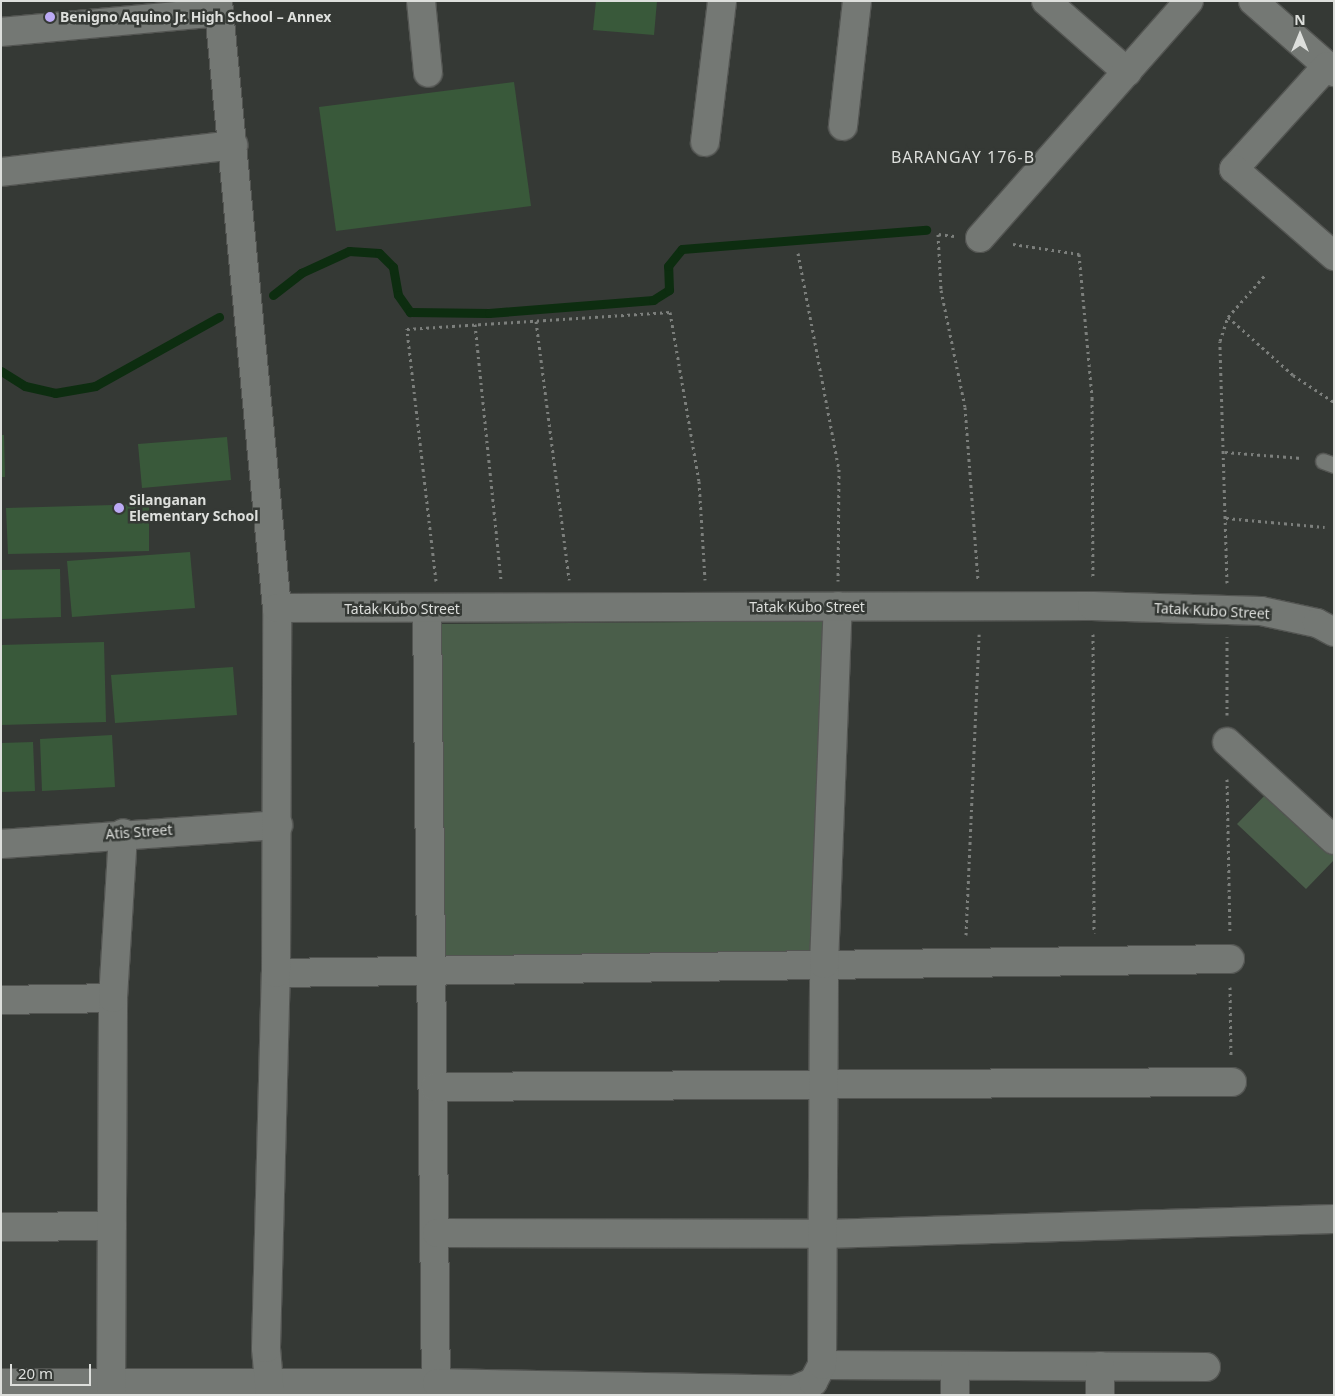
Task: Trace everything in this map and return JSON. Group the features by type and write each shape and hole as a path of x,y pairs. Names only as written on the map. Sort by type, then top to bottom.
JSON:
{"street":[{"path":"421,1 428,73"},
{"path":"705,142 722,1"},
{"path":"842,126 858,1"},
{"path":"1046,1 1127,72"},
{"path":"980,238 1189,1"},
{"path":"1252,1 1330,69 1234,169 1334,256"},
{"path":"1,32 219,7 277,608 278,825 270,1389"},
{"path":"1,172 233,145"},
{"path":"819,1381 824,1234 824,964 838,606"},
{"name":"Tatak Kubo Street","path":"277,608 433,610 838,606 1092,606 1227,609 1290,616 1334,632"},
{"path":"433,610 437,1389"},
{"path":"1227,742 1334,840"},
{"name":"Atis Street","path":"1,844 123,833 278,825"},
{"path":"111,1389 113,998 123,833"},
{"path":"276,972 965,962 1094,958 1230,958"},
{"path":"1,1000 113,998"},
{"path":"435,1087 1232,1082"},
{"path":"437,1233 824,1234 1334,1219"},
{"path":"1,1227 112,1226"},
{"path":"1,1383 111,1389 794,1390 819,1381 955,1366 1206,1367"},
{"path":"955,1366 955,1395"},
{"path":"1100,1366 1100,1395"}],"path":[{"path":"938,234 941,290 971,455 980,606 965,962"},
{"path":"798,253 840,469 838,606"},
{"path":"1079,254 1092,398 1094,958"},
{"path":"1232,1082 1225,452 1220,341 1228,317 1266,275"},
{"path":"433,610 407,329 670,312 699,481 706,608"},
{"path":"1228,317 1293,375 1334,402"},
{"path":"536,321 571,609"},
{"path":"475,324 502,609"},
{"path":"1225,452 1328,463"},
{"path":"1226,518 1325,528"}],"green space":[{"path":"829,621 816,958 445,960 440,624"},
{"path":"1268,792 1334,853 1334,860 1306,889 1237,824"}],"building":[{"path":"596,1 657,1 654,35 593,30"},
{"path":"514,82 531,206 336,231 319,107"},
{"path":"1,435 4,435 5,477 1,477"},
{"path":"227,437 231,480 142,488 138,444"},
{"path":"149,504 149,551 8,554 6,508"},
{"path":"190,552 195,608 72,617 67,561"},
{"path":"60,569 61,617 1,619 1,570"},
{"path":"104,642 106,722 1,725 1,645"},
{"path":"233,667 237,715 115,723 111,675"},
{"path":"112,735 115,787 42,791 40,739"},
{"path":"33,742 35,791 1,792 1,743"}],"waterway":[{"path":"273,295 301,273 349,251 379,253 393,267 398,295 410,312 489,313 653,300 669,290 668,266 682,249 926,230"},
{"path":"1,371 25,386 55,393 95,386 219,317"}],"place":[{"name":"Benigno Aquino Jr. High School – Annex","path":"50,17"},
{"name":"Silanganan Elementary School","path":"119,508"}],"district":[{"name":"BARANGAY 176-B","path":"963,157"}]}
